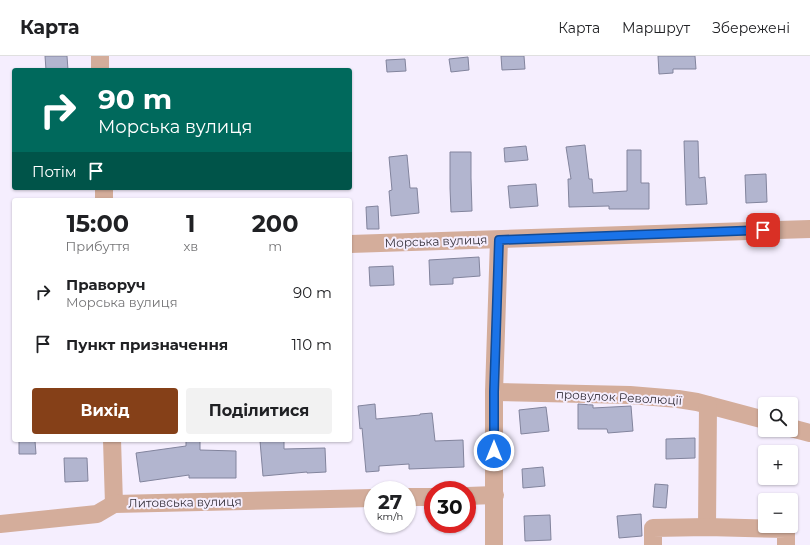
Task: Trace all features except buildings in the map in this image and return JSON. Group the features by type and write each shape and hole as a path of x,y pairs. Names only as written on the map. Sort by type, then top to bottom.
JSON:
{"street":[{"path":"100,56 100,68"},
{"name":"Морська вулиця","path":"352,244 810,229"},
{"path":"494,545 494,392 499,240"},
{"name":"провулок Революції","path":"494,392 570,393 688,400 758,418"},
{"path":"707,527 708,405"},
{"path":"798,430 810,433"},
{"path":"112,442 114,504"},
{"path":"476,496 495,495"},
{"name":"Литовська вулиця","path":"0,524 97,514 114,504 364,498"},
{"path":"653,536 707,527 786,537"}],"route":[{"path":"494,451 494,392 499,240 763,230"}]}
